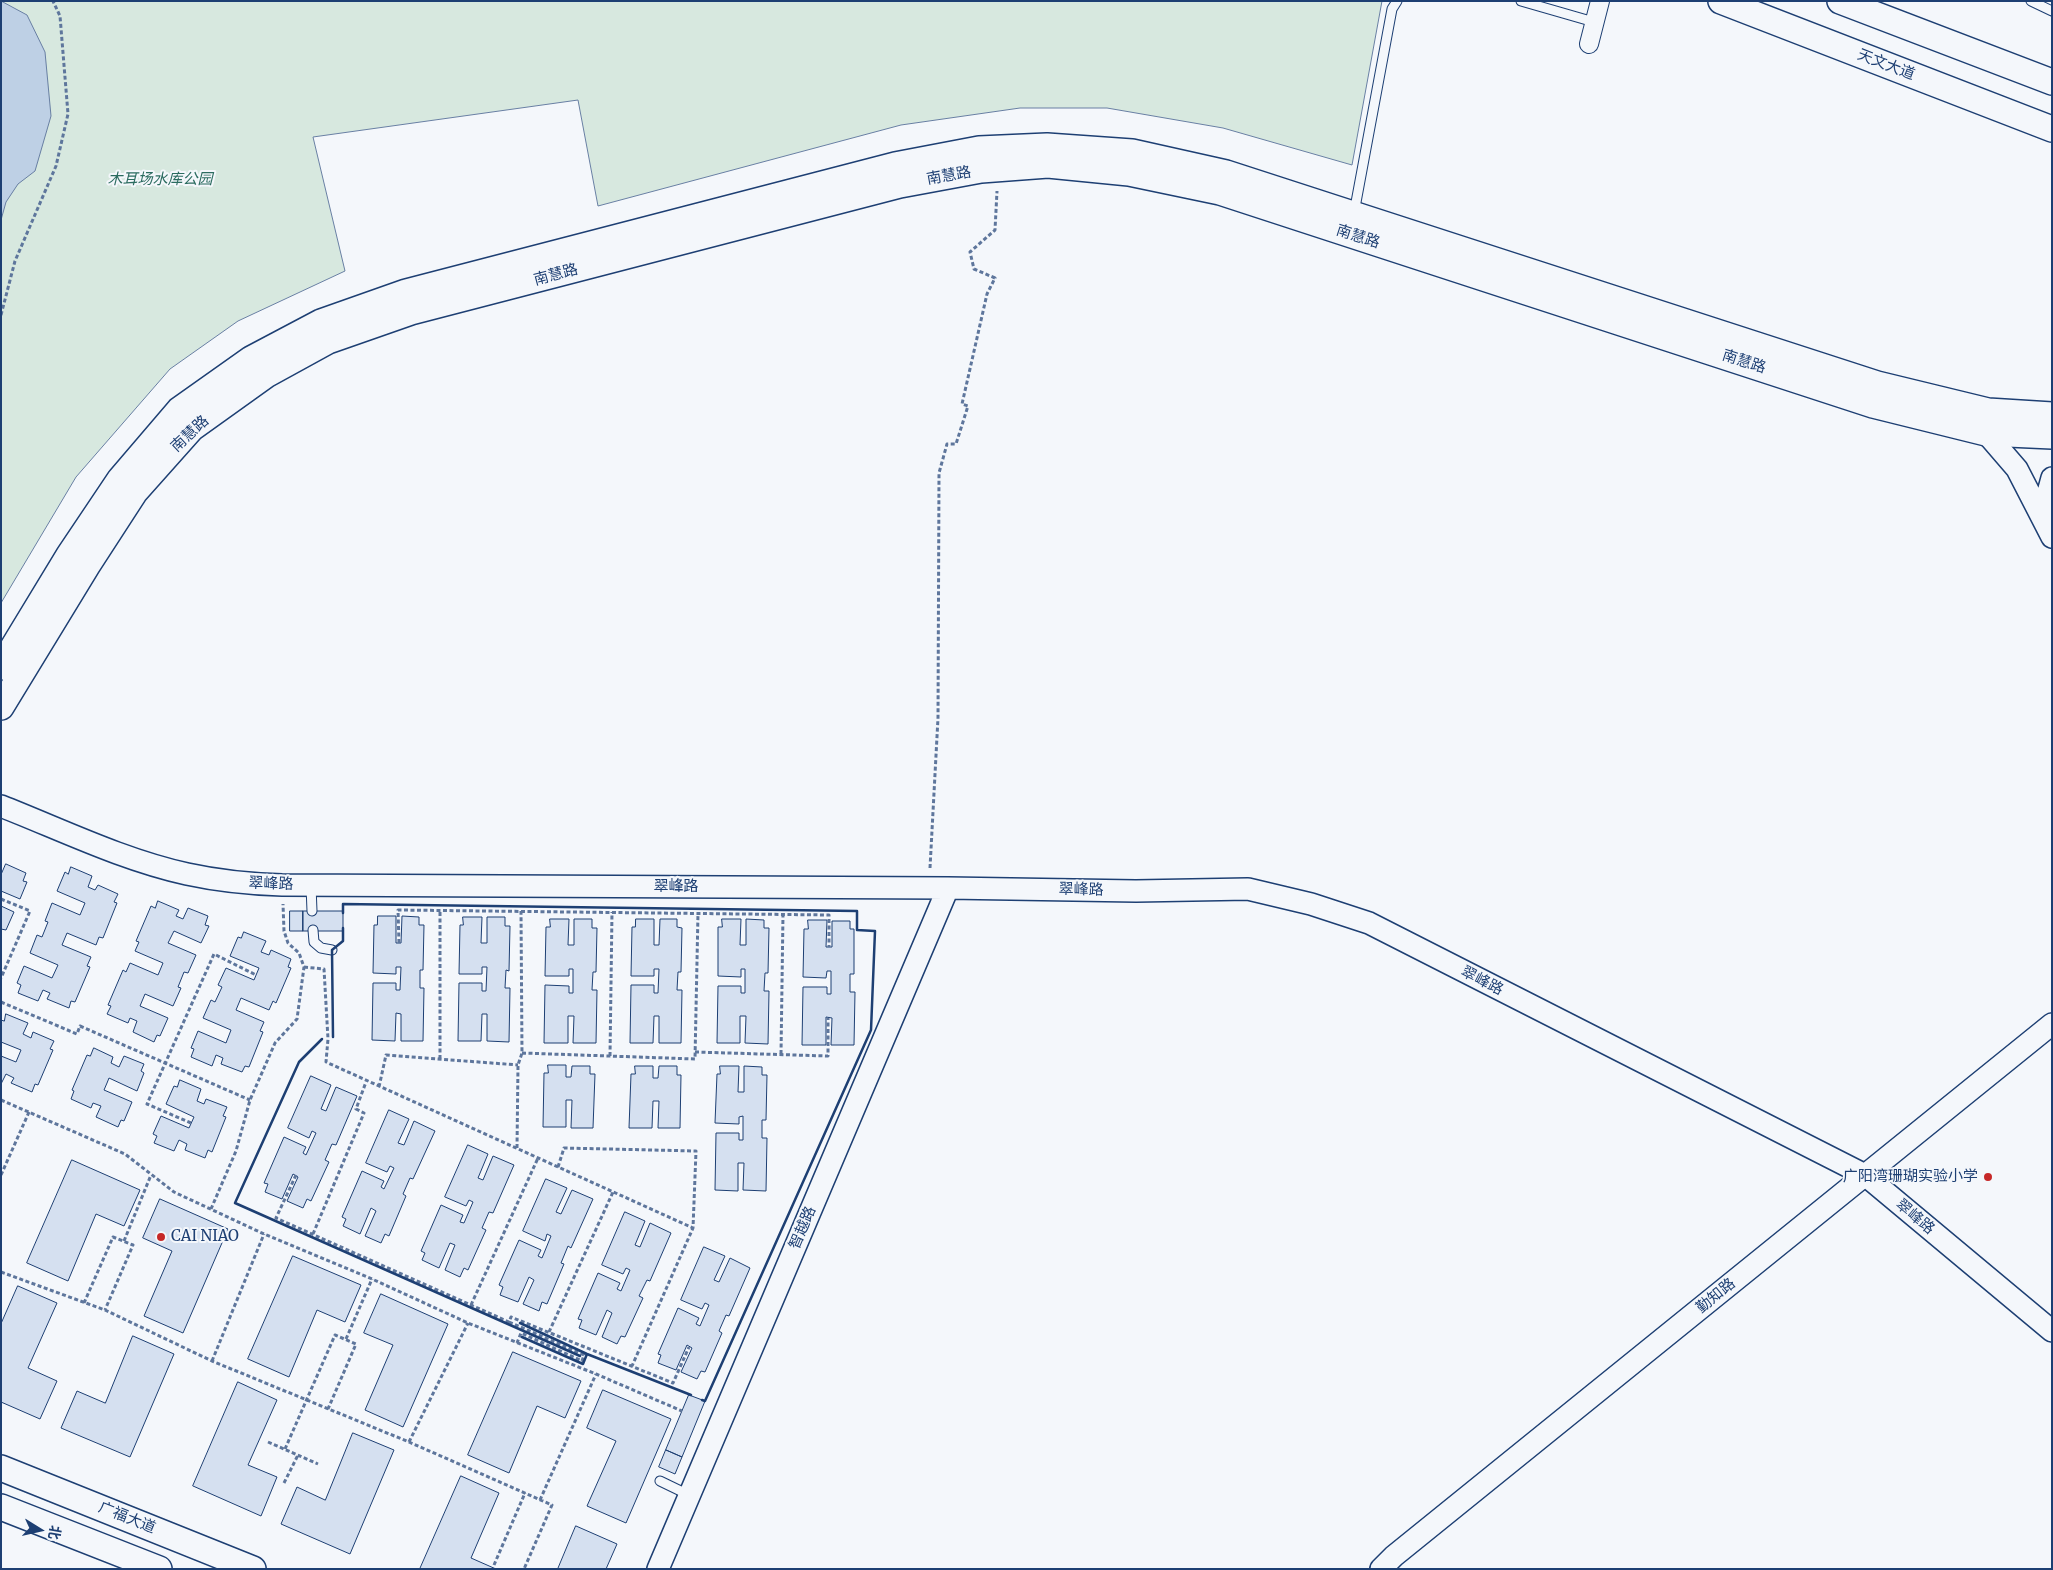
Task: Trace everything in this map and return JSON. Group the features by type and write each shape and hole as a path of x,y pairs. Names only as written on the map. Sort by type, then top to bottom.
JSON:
{"main road":[{"name":"天文大道","path":"1721,1 2052,129"},
{"path":"1840,1 2052,82"},
{"name":"南慧路","path":"1,668 69,555 120,479 179,410 251,359 321,322 398,295 895,165 979,149 1047,146 1132,152 1226,173 1877,384 1988,411 2052,414"},
{"name":"南慧路","path":"1,708 87,566 136,492 192,428 273,371 328,341 411,312 900,185 981,170 1048,165 1129,173 1220,192 1873,405 1986,433 2052,436"},
{"name":"广福大道","path":"1,1468 253,1569"},
{"path":"1,1507 159,1569"}],"street":[{"path":"1589,44 1600,1"},
{"path":"1986,433 2017,469 2048,529"},
{"path":"2048,529 2046,500 2052,478"},
{"name":"翠峰路","path":"1,806 128,857 187,874 243,884 282,886 938,888 1136,891 1248,889 1311,904 1369,923 1865,1175 2052,1331"},
{"name":"智越路","path":"658,1569 938,888"},
{"name":"勤知路","path":"1381,1569 1394,1556 2052,1024"}],"lane":[{"path":"1354,215 1392,9 1397,1"},
{"path":"1521,1 1594,22"},
{"path":"2031,1 2052,11"},
{"path":"311,885 312,911"},
{"path":"314,930 314,942 321,948 332,950"},
{"path":"660,1481 689,1495"}],"path":[{"path":"1,315 15,261 56,166 68,114 60,16 53,1"},
{"path":"938,888 938,473 947,444 956,444 968,406 962,404 987,294 995,278 974,269 970,252 995,230 997,190"},
{"path":"210,1209 236,1152 250,1100 275,1043 298,1019 304,966 299,953 288,943 284,931 282,886"},
{"path":"1,899 30,911 1,978"},
{"path":"399,943 398,910 440,910 829,915 829,947"},
{"path":"440,910 440,1059"},
{"path":"517,1148 518,1065 522,1053 522,911"},
{"path":"610,1056 612,912"},
{"path":"522,1053 695,1059 698,913"},
{"path":"781,1054 783,914"},
{"path":"191,1123 147,1104 165,1063 214,954 256,975"},
{"path":"304,966 324,969 328,1039 326,1062 366,1082 693,1228"},
{"path":"1,1002 77,1034 80,1026 250,1100"},
{"path":"695,1052 828,1056 828,1018"},
{"path":"379,1087 386,1055 518,1065"},
{"path":"313,1234 364,1113 356,1109 366,1082"},
{"path":"1,1100 125,1154 174,1192 264,1234 372,1279 468,1323 596,1374 682,1411"},
{"path":"1,1175 29,1112"},
{"path":"558,1167 564,1148 696,1151 693,1228 632,1366"},
{"path":"471,1304 538,1158"},
{"path":"124,1241 151,1174"},
{"path":"296,1175 276,1218 584,1355 582,1361 520,1333 516,1343"},
{"path":"549,1332 613,1192"},
{"path":"212,1361 264,1234"},
{"path":"84,1303 113,1237 133,1245 105,1310"},
{"path":"1,1272 105,1310 212,1361 409,1442 552,1504 524,1569"},
{"path":"346,1340 372,1279"},
{"path":"510,1322 511,1317 672,1383 689,1347"},
{"path":"409,1442 468,1323"},
{"path":"285,1449 335,1335 356,1344 328,1409"},
{"path":"540,1500 596,1374"},
{"path":"268,1442 318,1464"},
{"path":"284,1483 298,1455"},
{"path":"494,1564 525,1493"}],"green space":[{"name":"木耳场水库公园","path":"1,1 1382,1 1352,165 1223,128 1107,108 1020,108 901,125 598,206 578,100 313,137 345,271 238,321 170,369 76,477 1,603"}],"water":[{"path":"1,1 27,15 45,52 51,116 35,171 18,184 6,202 1,220"}],"building":[{"path":"6,864 26,873 23,881 27,882 20,899 1,891 1,875"},
{"path":"71,867 92,876 88,887 95,890 98,885 118,894 114,902 117,903 103,938 99,937 96,945 67,933 62,945 91,957 87,966 90,967 75,1002 71,1001 69,1008 47,999 50,993 43,990 38,1001 18,993 21,985 17,983 24,966 52,978 58,965 30,953 37,935 42,937 48,922 45,921 52,903 80,915 85,903 57,891 65,872 68,874"},
{"path":"158,901 179,910 176,916 183,919 188,908 208,916 205,925 209,926 201,943 174,931 168,943 196,955 188,973 184,972 178,987 181,988 173,1006 145,994 140,1006 168,1018 160,1036 157,1035 154,1042 133,1032 137,1021 130,1018 128,1023 107,1014 111,1006 108,1005 123,970 126,972 130,963 158,975 163,963 135,951 139,942 136,941 151,906 155,908"},
{"path":"1,906 14,912 6,930 1,929"},
{"path":"290,911 303,911 303,931 290,931"},
{"path":"303,911 343,911 343,931 303,931"},
{"path":"378,916 396,916 396,943 401,943 402,916 419,917 419,925 424,925 423,970 420,970 420,988 424,988 423,1041 401,1041 401,1014 396,1013 395,1041 372,1040 373,983 396,983 396,990 400,990 401,967 396,967 396,974 373,973 374,925 377,925"},
{"path":"463,917 482,917 481,943 487,943 487,917 505,917 505,926 510,926 509,971 506,970 505,988 510,988 509,1042 487,1041 487,1014 482,1014 481,1041 458,1041 459,983 482,983 482,991 486,991 487,967 482,967 482,974 459,974 460,925 463,925"},
{"path":"550,919 569,919 568,945 574,945 574,919 592,919 592,928 597,928 596,972 593,972 592,990 597,990 596,1043 573,1043 574,1016 568,1016 568,1043 544,1043 545,985 569,986 569,993 573,993 573,969 569,969 569,976 545,976 546,927 550,927"},
{"path":"636,919 654,919 654,945 659,945 660,919 677,919 677,927 682,928 681,972 678,972 677,990 682,990 681,1043 659,1043 659,1016 654,1016 653,1043 630,1043 631,985 654,985 654,993 658,993 659,969 654,969 654,976 631,976 632,927 635,927"},
{"path":"722,919 741,919 740,945 746,945 746,919 764,920 764,928 769,928 768,973 765,973 764,991 769,991 768,1044 745,1043 746,1016 740,1016 740,1043 717,1043 718,986 741,986 741,993 745,993 745,969 741,969 741,977 718,976 718,927 722,927"},
{"path":"808,920 827,920 826,947 832,947 832,921 850,921 850,929 854,929 854,974 850,974 850,992 855,992 854,1045 831,1045 832,1018 826,1017 826,1045 802,1045 803,987 827,987 827,994 831,994 831,971 827,971 826,978 803,977 804,929 808,929"},
{"path":"244,932 266,941 261,952 269,955 271,950 291,959 288,967 291,968 276,1003 273,1001 269,1010 241,998 236,1010 264,1022 260,1031 263,1032 249,1067 245,1066 242,1072 221,1064 223,1058 216,1055 212,1066 191,1057 194,1049 191,1048 198,1031 226,1043 231,1030 203,1018 211,1000 215,1002 222,987 218,985 226,968 254,980 259,968 230,956 238,937 241,938"},
{"path":"6,1014 28,1023 23,1034 31,1038 33,1032 54,1041 50,1049 53,1050 38,1085 35,1084 32,1092 11,1083 14,1078 6,1074 1,1084 1,1056 16,1062 21,1050 1,1042 1,1020 4,1021"},
{"path":"94,1048 113,1057 111,1063 119,1067 124,1056 144,1064 141,1071 144,1073 137,1091 109,1078 104,1090 132,1102 124,1121 121,1120 118,1127 96,1117 101,1106 93,1103 91,1108 71,1099 74,1091 72,1090 87,1055 90,1056"},
{"path":"548,1065 566,1065 566,1077 571,1077 572,1066 590,1066 590,1074 595,1074 593,1128 571,1128 572,1100 566,1100 566,1127 543,1127 544,1073 548,1073"},
{"path":"635,1066 653,1066 653,1078 658,1078 659,1066 677,1066 677,1075 681,1075 680,1128 658,1128 659,1101 653,1101 652,1128 629,1128 631,1074 635,1074"},
{"path":"720,1066 739,1066 738,1092 744,1092 744,1066 762,1067 762,1075 767,1075 766,1120 762,1120 762,1138 767,1138 766,1191 743,1190 744,1163 738,1163 738,1191 715,1190 716,1133 739,1133 739,1140 743,1140 743,1116 739,1117 739,1124 715,1123 717,1074 720,1074"},
{"path":"311,1076 331,1085 321,1109 326,1111 336,1087 357,1096 336,1145 332,1144 325,1160 329,1162 311,1201 307,1199 303,1208 287,1201 298,1177 293,1174 282,1199 265,1192 268,1184 264,1183 284,1137 306,1147 303,1153 306,1155 316,1133 312,1131 309,1138 288,1128"},
{"path":"180,1080 201,1089 197,1101 204,1104 206,1099 227,1107 223,1116 226,1117 212,1152 208,1150 205,1158 185,1150 187,1144 179,1140 174,1151 154,1143 157,1136 153,1134 161,1116 189,1128 194,1117 166,1104 174,1086 177,1087"},
{"path":"389,1110 409,1119 398,1143 404,1145 414,1121 435,1131 413,1179 410,1178 403,1194 406,1196 389,1236 385,1234 381,1243 365,1236 376,1211 371,1208 360,1234 343,1226 346,1219 342,1217 362,1171 384,1181 381,1187 384,1189 394,1168 390,1166 387,1172 366,1163"},
{"path":"468,1145 488,1154 478,1178 483,1180 493,1156 514,1165 493,1213 489,1212 482,1228 486,1230 468,1270 464,1268 460,1277 445,1270 455,1245 450,1243 439,1268 422,1260 425,1253 421,1251 441,1205 463,1215 460,1222 464,1223 473,1202 469,1200 466,1206 445,1197"},
{"path":"72,1160 140,1190 124,1226 96,1214 68,1281 27,1263"},
{"path":"546,1179 567,1188 556,1212 561,1214 572,1190 593,1199 571,1248 568,1246 561,1263 564,1264 547,1304 542,1302 539,1311 523,1304 534,1280 529,1277 518,1302 500,1295 503,1287 499,1285 519,1240 541,1250 538,1256 542,1258 551,1236 547,1234 545,1241 523,1231"},
{"path":"160,1199 228,1229 183,1333 144,1316 172,1251 143,1238"},
{"path":"625,1212 645,1221 635,1245 640,1247 650,1223 671,1233 650,1281 647,1280 639,1296 643,1298 625,1337 621,1336 617,1344 602,1337 612,1313 607,1310 596,1335 579,1328 582,1320 578,1319 598,1273 620,1283 617,1289 621,1291 630,1270 626,1268 623,1274 602,1265"},
{"path":"704,1247 725,1256 714,1280 719,1282 730,1258 750,1268 729,1316 726,1315 719,1331 722,1333 705,1372 701,1371 697,1379 681,1372 692,1348 687,1345 676,1370 658,1363 661,1355 658,1354 678,1308 699,1318 696,1324 700,1326 709,1305 705,1303 702,1309 681,1300"},
{"path":"293,1256 361,1285 345,1322 317,1310 289,1377 248,1359"},
{"path":"18,1286 57,1303 28,1368 57,1381 40,1419 1,1402 1,1324"},
{"path":"381,1294 448,1324 403,1427 365,1410 393,1345 364,1333"},
{"path":"133,1336 174,1354 130,1457 61,1428 77,1391 105,1403"},
{"path":"513,1352 581,1381 565,1418 537,1406 509,1473 468,1455"},
{"path":"238,1382 277,1400 248,1465 277,1477 261,1516 193,1486"},
{"path":"603,1390 671,1419 626,1523 587,1506 616,1441 587,1428"},
{"path":"689,1395 705,1401 682,1457 666,1450"},
{"path":"353,1433 394,1450 350,1554 281,1524 297,1487 325,1500"},
{"path":"666,1450 682,1457 675,1474 659,1467"},
{"path":"461,1476 499,1493 471,1558 496,1569 420,1569"},
{"path":"576,1526 617,1544 606,1569 558,1569"}],"wall":[{"path":"343,913 343,904 857,911 857,930 875,931 871,1030 705,1401 702,1400"},
{"path":"333,1037 332,950 343,941 343,928"},
{"path":"322,1039 299,1062 235,1203 580,1356"},
{"path":"520,1323 587,1354 691,1395"},
{"path":"522,1337 583,1364 587,1354"}],"place":[{"name":"广阳湾珊瑚实验小学","path":"1988,1177"},
{"name":"CAI NIAO","path":"161,1237"}]}
